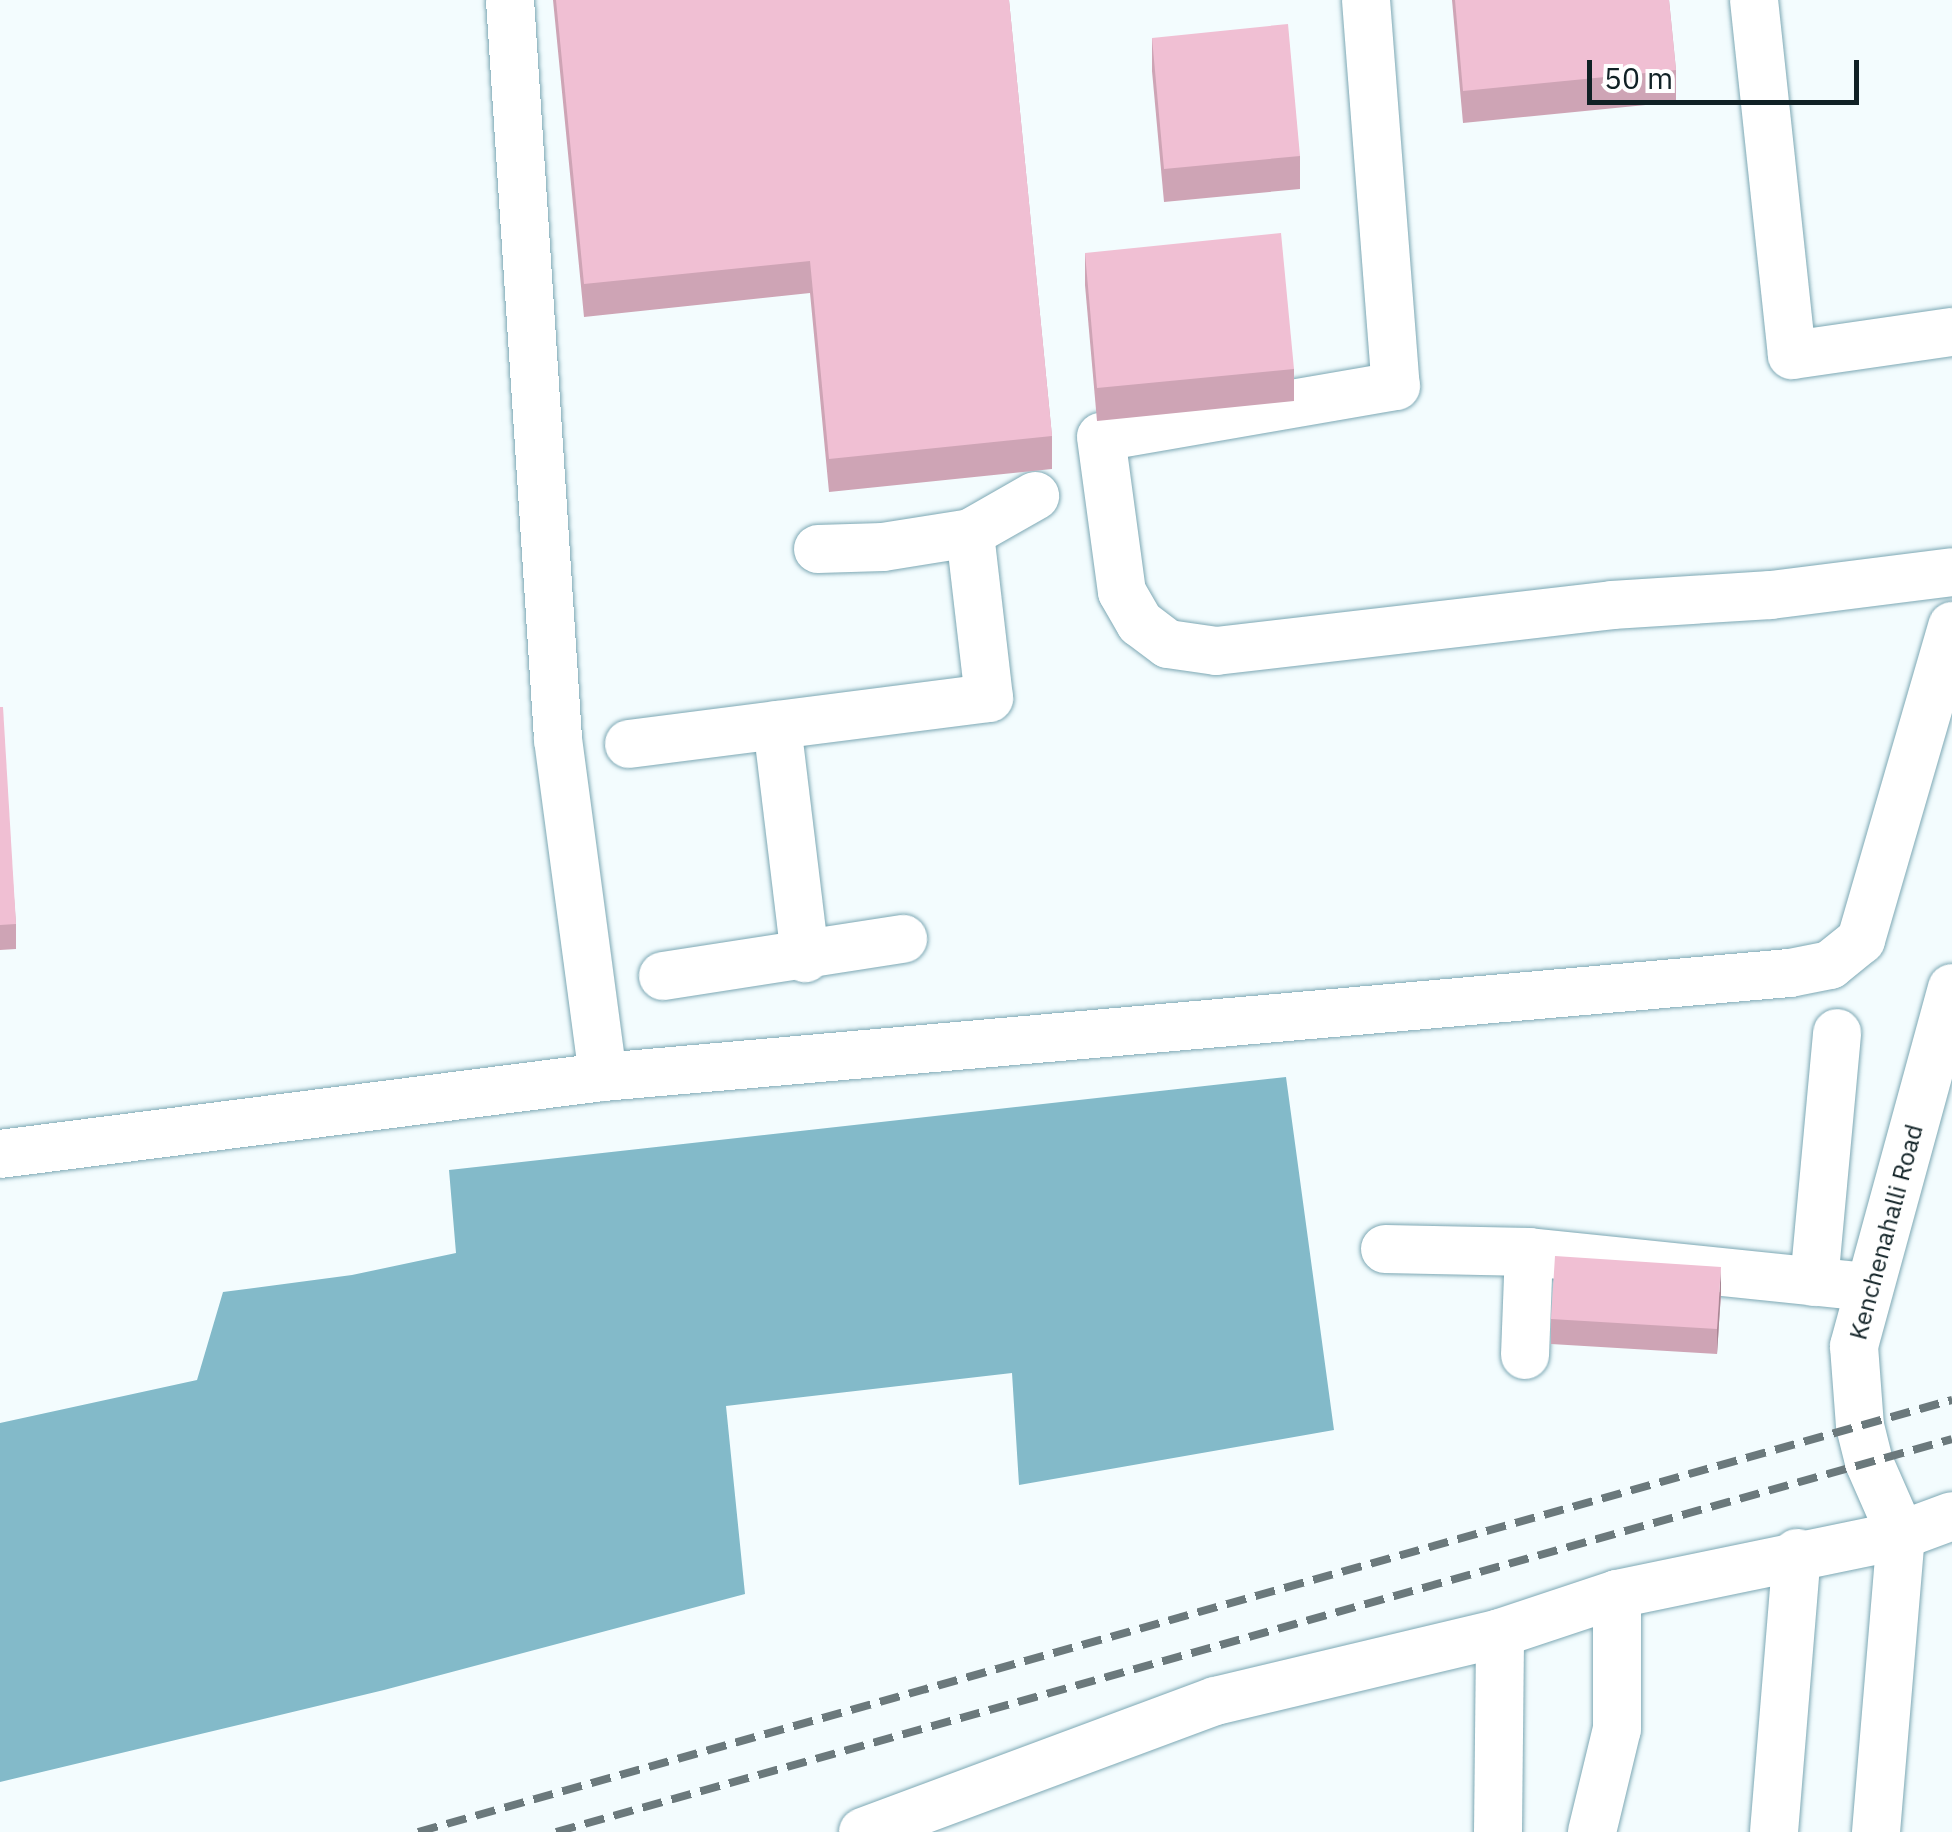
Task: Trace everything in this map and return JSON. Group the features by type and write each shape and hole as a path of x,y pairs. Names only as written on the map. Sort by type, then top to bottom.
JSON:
{"street":[{"path":"510,0 558,740 603,1077"},
{"path":"1366,0 1396,386 1101,437 1122,592 1140,623 1168,644 1216,652 1612,605 1770,595 1952,572"},
{"path":"1754,0 1792,355 1952,332"},
{"path":"818,549 883,546 970,533 1036,496"},
{"path":"629,744 989,698 970,533"},
{"path":"0,1154 603,1077 1790,973 1830,966 1861,940 1952,626"},
{"path":"778,725 805,958"},
{"path":"662,976 805,958 904,939"},
{"name":"Kenchenahalli Road","path":"1876,1832 1901,1535 1870,1462 1860,1426 1854,1346 1868,1287 1935,1108 1952,988"},
{"path":"1814,1282 1837,1034"},
{"path":"1386,1249 1529,1252 1868,1287"},
{"path":"1525,1355 1529,1252"},
{"path":"863,1832 1216,1702 1500,1632 1617,1594 1798,1553 1901,1535 1952,1516"},
{"path":"1774,1832 1798,1553"},
{"path":"1592,1832 1617,1729 1617,1594"},
{"path":"1498,1832 1500,1632"}],"water":[{"path":"1286,1077 1334,1430 1019,1485 1012,1373 726,1406 745,1594 384,1690 0,1782 0,1423 197,1380 223,1292 352,1275 456,1253 449,1170"}],"building":[{"path":"556,0 1009,0 1052,436 829,459 810,261 584,284"},
{"path":"1455,0 1669,0 1676,70 1463,91"},
{"path":"1288,24 1300,156 1164,169 1152,38"},
{"path":"1281,233 1294,369 1097,388 1085,253"},
{"path":"0,707 16,924 0,925"},
{"path":"1555,1256 1721,1267 1717,1329 1551,1319"}],"railway":[{"path":"418,1832 1952,1400"},
{"path":"556,1832 1952,1439"}]}
